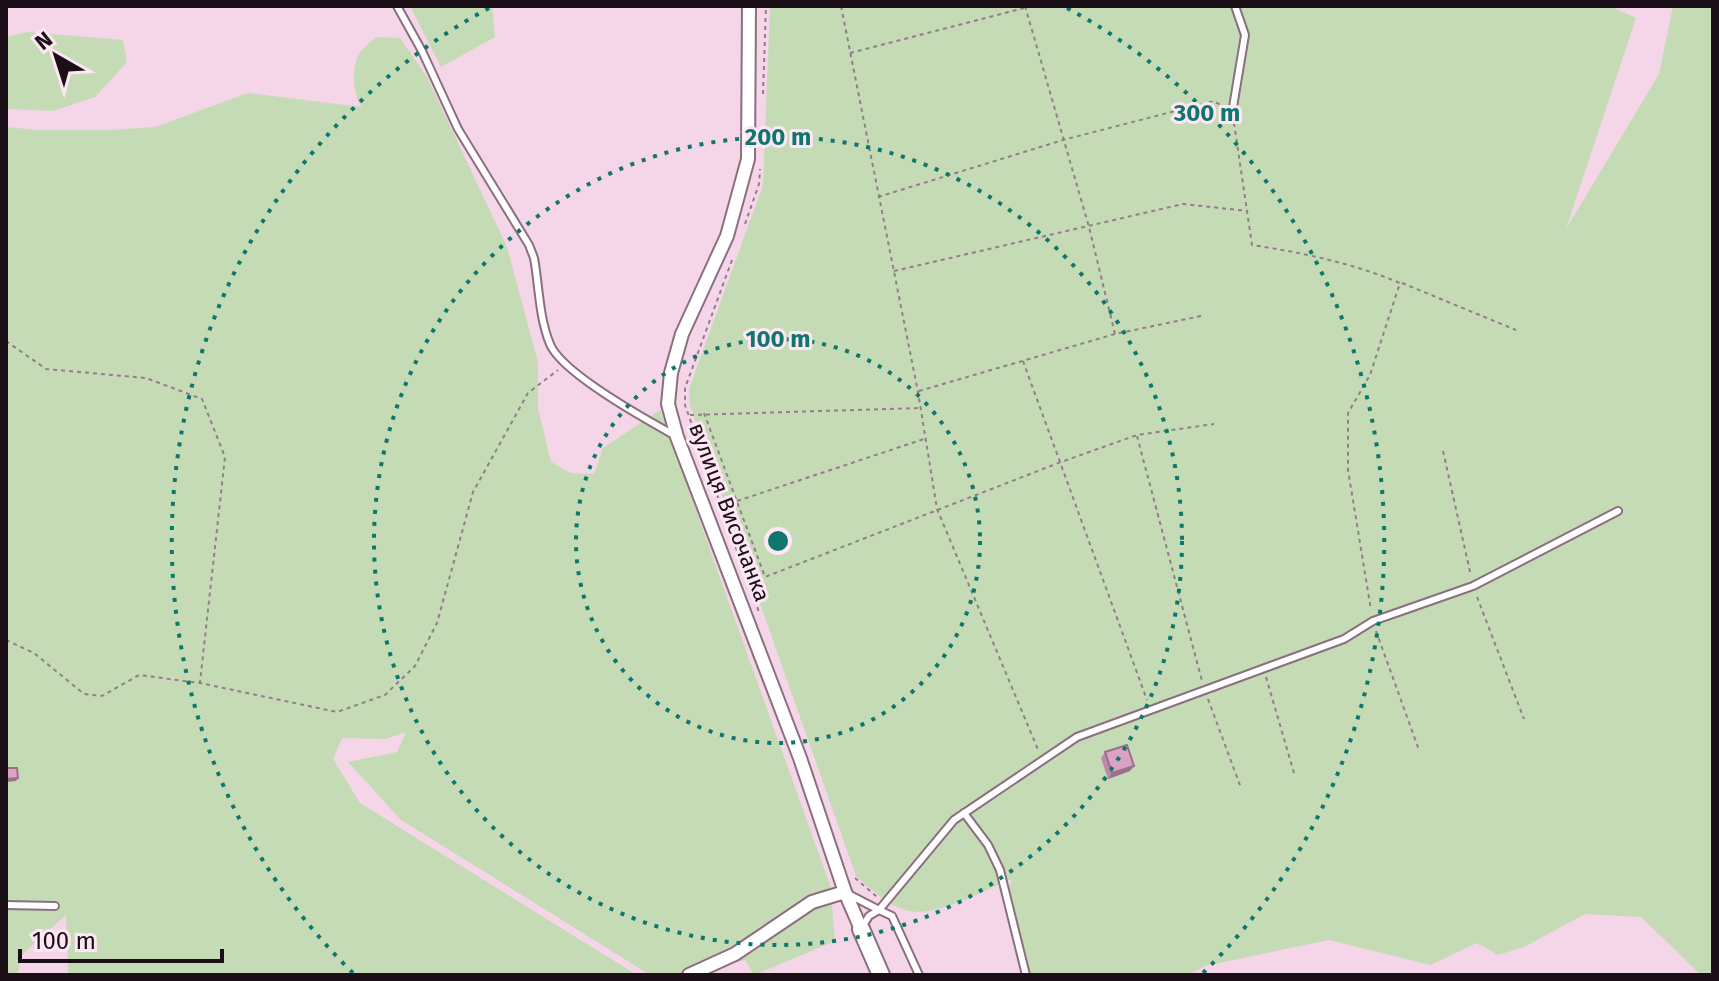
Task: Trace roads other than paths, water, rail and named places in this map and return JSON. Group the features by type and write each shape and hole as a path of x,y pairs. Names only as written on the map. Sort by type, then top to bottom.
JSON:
{"street":[{"name":"вулиця Височанка","path":"749,6 748,159 727,236 682,334 671,373 668,404 677,437 800,758 845,892 881,975"},
{"path":"689,975 735,954 812,902 845,892"}],"lane":[{"path":"397,6 422,51 458,129 529,245 550,346 566,365 677,437"},
{"path":"1232,113 1245,35 1235,6"},
{"path":"861,929 954,820 1077,737 1344,639 1373,621 1473,586 1618,511"},
{"path":"964,813 988,845 1000,870 1026,975"},
{"path":"845,892 892,916 919,975"},
{"path":"6,905 55,906"}]}
